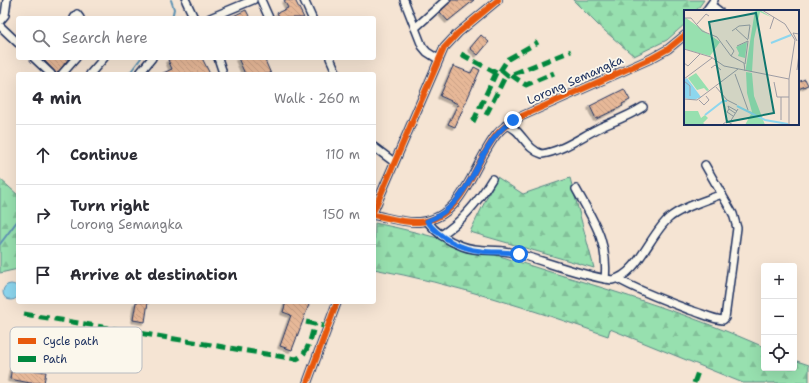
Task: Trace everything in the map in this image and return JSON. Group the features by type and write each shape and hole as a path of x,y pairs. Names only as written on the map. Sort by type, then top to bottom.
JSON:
{"street":[{"path":"0,21 5,15 7,0"},
{"path":"215,16 253,0"},
{"path":"261,0 268,16"},
{"path":"304,0 311,16"},
{"path":"404,0 424,49 438,59"},
{"path":"415,28 446,0"},
{"path":"376,205 444,48 454,36 498,0"},
{"path":"186,1 193,16"},
{"path":"707,10 713,2"},
{"path":"0,26 16,41"},
{"name":"Lorong Semangka","path":"376,215 406,222 427,221 447,212 459,199 492,141 506,125 522,116 650,59 676,44 684,37"},
{"path":"39,60 49,72"},
{"path":"64,72 74,60"},
{"path":"92,72 102,60"},
{"path":"141,72 150,60"},
{"path":"219,60 222,70"},
{"path":"331,60 336,72"},
{"path":"506,125 514,128 531,149 542,154 578,141 599,128 628,117 643,107"},
{"path":"376,148 394,162"},
{"path":"427,221 441,235 470,249 486,252 508,252 605,279 618,279 633,288 680,306 723,320 725,318 737,233 733,214 705,165"},
{"path":"441,235 465,217 492,179"},
{"path":"576,189 600,233 604,245 606,257 605,279"},
{"path":"618,279 623,276 645,251 667,219 674,214 722,194"},
{"path":"307,383 336,304"}],"green space":[{"path":"573,0 704,0 697,10 684,10 684,25 667,40 634,56 598,25"},
{"path":"497,177 523,194 570,178 594,268 470,232"},
{"path":"0,179 16,193 16,269 0,273"},
{"path":"376,223 419,233 484,251 684,315 761,346 761,371 797,371 797,361 809,365 809,383 743,383 610,329 608,336 492,298 433,282 376,269"}],"water":[{"path":"8,284 16,285 16,299 8,300 3,295 3,289"}],"building":[{"path":"284,0 295,0 303,16 279,16 277,13 288,8"},
{"path":"452,0 474,0 448,21 440,12"},
{"path":"246,10 249,16 233,16"},
{"path":"481,35 489,42 478,55 470,48"},
{"path":"44,60 68,60 58,72 55,72"},
{"path":"168,60 203,60 209,72 165,72 172,69"},
{"path":"239,60 265,60 270,72 244,72"},
{"path":"453,66 471,73 474,67 480,70 455,127 448,124 458,104 440,96"},
{"path":"805,79 808,85 799,89 799,82"},
{"path":"624,89 630,100 622,104 623,106 596,119 590,106"},
{"path":"136,304 148,304 145,322 133,320"},
{"path":"285,304 309,304 292,350 280,346 291,315 283,312"},
{"path":"11,373 46,373 44,383 30,383 10,379"}],"waterway":[{"path":"171,0 174,9 172,16"},
{"path":"130,72 140,60"},
{"path":"0,244 16,223"}],"marked path":[{"path":"461,54 498,74 508,59 538,42"},
{"path":"501,70 508,76 571,51"},
{"path":"473,122 496,73"},
{"path":"511,75 526,85 554,73"},
{"path":"486,115 506,75"},
{"path":"24,314 103,327"},
{"path":"306,322 328,327"},
{"path":"142,334 296,359 300,357 307,349 315,324"},
{"path":"694,383 698,372"}],"cycle path":[{"path":"376,205 444,48 458,33 498,0"},
{"path":"376,215 408,222 419,222 434,219 447,211 457,200 466,188 489,146 499,131 505,126 522,116 650,59 668,49 684,36"},
{"path":"307,383 336,304"}],"route":[{"path":"513,120 497,133 459,199 447,212 437,218 427,221 432,228 441,235 460,246 486,252 501,251 519,254"}]}
